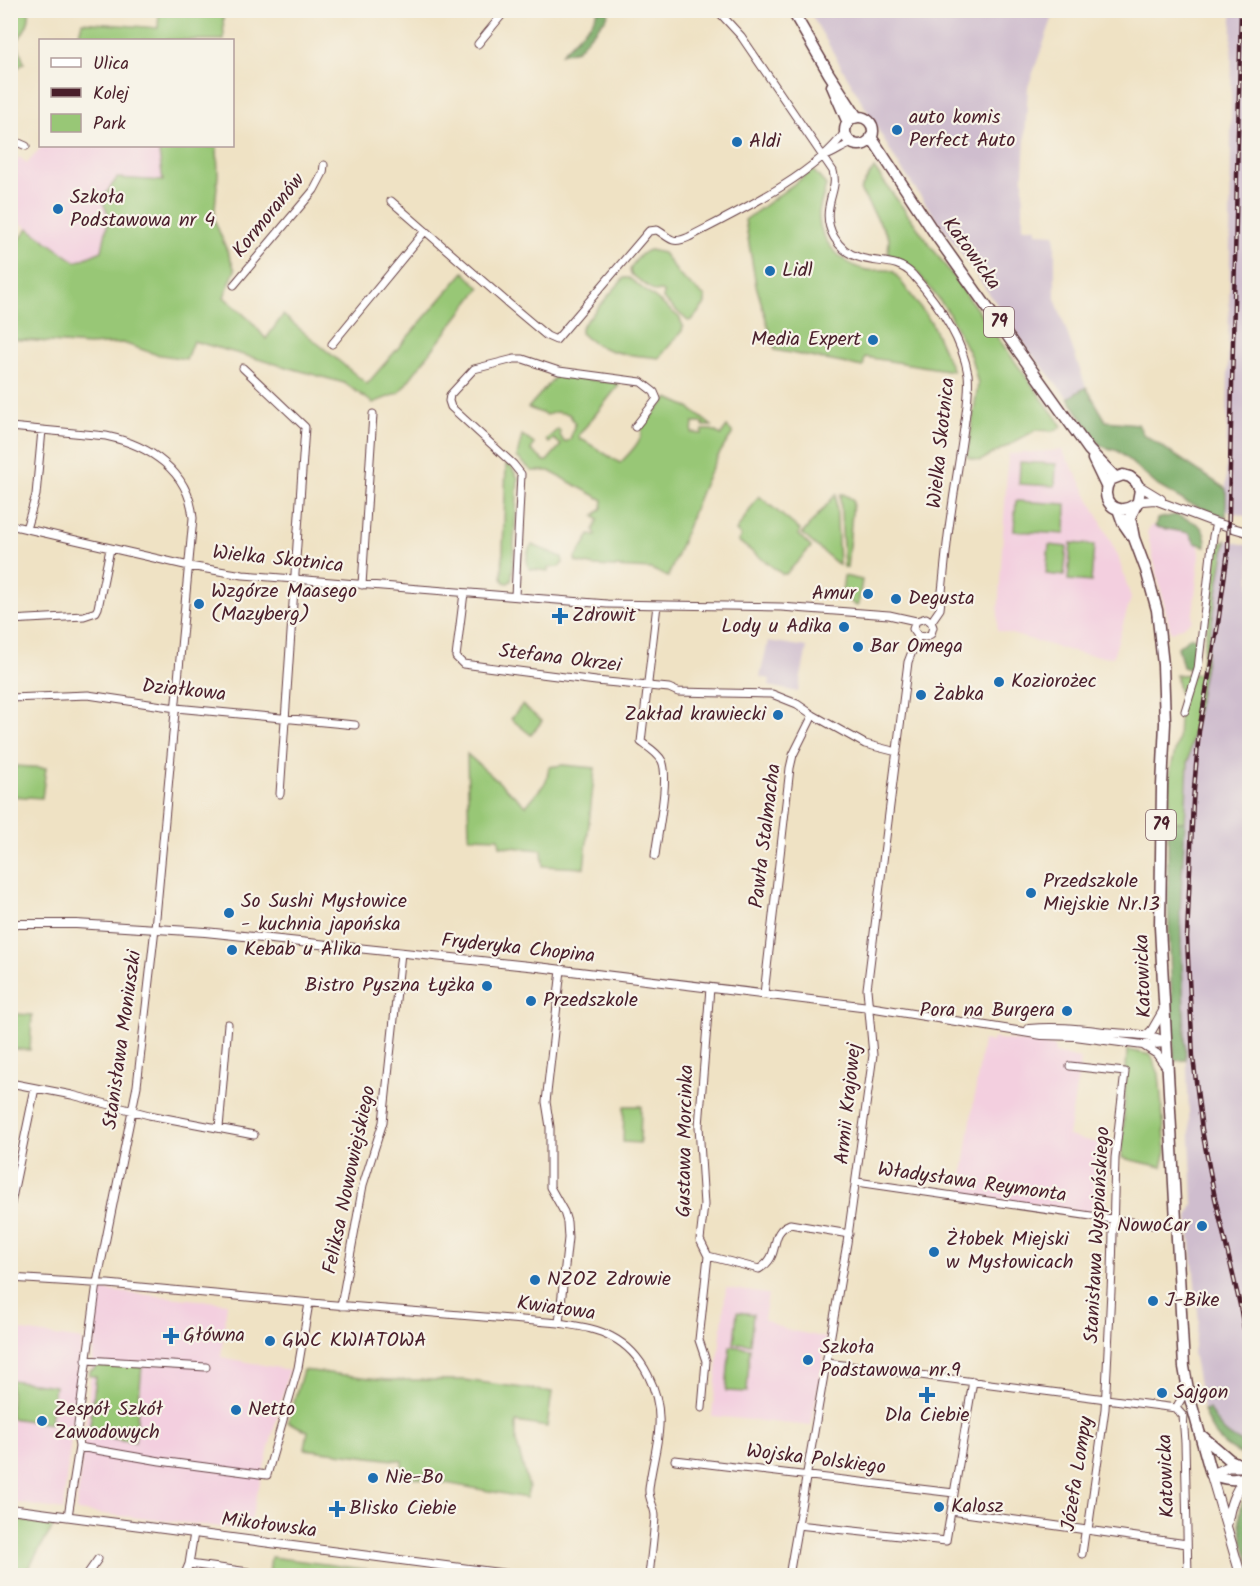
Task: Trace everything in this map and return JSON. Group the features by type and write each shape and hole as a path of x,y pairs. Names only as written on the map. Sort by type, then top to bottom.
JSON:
{"main road":[{"name":"79","path":"792,10 829,74 837,100 850,124 848,138 862,142 873,130 865,119 850,124"},
{"name":"Katowicka","path":"862,142 908,195 1089,450 1115,477"},
{"name":"Katowicka","path":"1089,450 1106,486"},
{"name":"79","path":"1115,477 1123,475 1130,477 1138,484 1140,496 1134,506"},
{"path":"1106,486 1115,477"},
{"name":"79","path":"1106,486 1106,497 1113,507 1118,509"},
{"name":"Katowicka","path":"1134,506 1130,517 1134,538 1157,610 1165,687 1160,885 1163,1011 1174,1174 1180,1328 1186,1379 1211,1474"},
{"path":"1118,509 1124,510 1134,506"},
{"name":"Katowicka","path":"1118,509 1123,524 1134,538"},
{"path":"1199,1433 1214,1448 1247,1472"},
{"path":"1211,1474 1221,1479 1233,1480 1247,1472"},
{"path":"1227,1530 1232,1499 1247,1472"},
{"path":"1211,1474 1241,1575"}],"street":[{"path":"478,44 506,10"},
{"name":"Wielka Skotnica","path":"717,10 741,36 833,171 835,180 828,218 838,243 856,256 867,260 891,262 912,274 944,318 956,339 966,366 967,402 940,609 932,622"},
{"path":"823,157 850,124"},
{"path":"10,139 26,146"},
{"path":"391,201 547,336 556,340 649,231 657,230 673,241 681,241 762,198 823,157 836,153 847,145 862,142"},
{"name":"Kormoranów","path":"234,285 314,189 323,173 324,165"},
{"path":"332,344 425,231"},
{"path":"515,596 521,474 452,407 449,401 450,395 474,369 523,359 559,371 641,382 654,392 657,399 635,427"},
{"path":"243,368 305,427 280,794"},
{"path":"362,585 373,414"},
{"name":"Stanisława Moniuszki","path":"10,427 121,440 145,449 166,463 180,480 191,503 193,518 155,928 133,1111 97,1283 77,1432 79,1447 68,1515"},
{"path":"26,529 36,495 42,430"},
{"path":"1138,484 1166,502 1216,523 1250,533"},
{"path":"1134,506 1149,499 1166,502"},
{"path":"1185,711 1198,669 1216,523"},
{"name":"Wielka Skotnica","path":"10,525 223,573 607,604 791,607 899,616 916,621"},
{"path":"10,621 84,616 96,612 110,549"},
{"name":"Stefana Okrzei","path":"464,593 456,657 463,664 646,686 657,605"},
{"path":"926,618 932,622 931,634 925,638 918,636 914,629 916,621 926,618"},
{"name":"Armii Krajowej","path":"789,1575 857,1182 873,1055 867,989 908,662 918,636"},
{"path":"655,856 664,781 662,762 655,753 640,742 646,686 669,688 678,692 772,694 797,704 865,744 897,752"},
{"name":"Działkowa","path":"10,698 88,695 176,708 355,725"},
{"name":"Pawła Stalmacha","path":"764,994 790,768 793,755 813,715"},
{"name":"Fryderyka Chopina","path":"10,924 53,923 155,928 401,952 869,1007 1042,1035 1075,1036 1143,1045 1165,1042"},
{"name":"Feliksa Nowowiejskiego","path":"341,1306 363,1185 384,1115 401,952"},
{"path":"559,1323 568,1238 564,1212 550,1187 550,1127 546,1102 561,970"},
{"name":"Gustawa Morcinka","path":"702,1408 706,1361 699,1340 708,1256 700,1240 704,1205 699,1126 710,988"},
{"path":"1147,1035 1163,1011"},
{"path":"219,1128 228,1024"},
{"name":"Fryderyka Chopina","path":"1019,1030 1061,1028 1092,1030 1147,1035 1165,1042"},
{"name":"Fryderyka Chopina","path":"1061,1028 1075,1036 1092,1030"},
{"path":"1143,1045 1158,1054 1167,1068"},
{"name":"Stanisława Wyspiańskiego","path":"1070,1066 1125,1072 1115,1158 1105,1399"},
{"path":"10,1083 254,1135"},
{"path":"10,1208 35,1088"},
{"name":"Władysława Reymonta","path":"857,1182 1154,1225"},
{"path":"708,1256 759,1269 768,1264 778,1232 790,1224 849,1234"},
{"name":"Kwiatowa","path":"10,1278 97,1283 341,1306 559,1323 591,1328 614,1338 635,1356 654,1387 660,1423 649,1490 655,1515 649,1575"},
{"path":"79,1447 170,1463 267,1475 298,1368 309,1303"},
{"path":"86,1360 206,1367"},
{"path":"827,1363 1176,1408"},
{"name":"Katowicka","path":"1186,1379 1183,1396 1176,1408 1183,1416 1188,1575"},
{"path":"798,1525 946,1541 973,1381"},
{"name":"Józefa Lompy","path":"1082,1554 1085,1533 1088,1530 1105,1399"},
{"name":"Wojska Polskiego","path":"675,1460 954,1493"},
{"name":"Mikołowska","path":"10,1509 523,1575"},
{"path":"951,1512 1187,1544"},
{"path":"184,1575 189,1564 194,1533"},
{"path":"86,1575 98,1559"},
{"path":"189,1564 249,1572 248,1575"}],"shaded area":[{"path":"1249,10 1249,517 1226,511 1226,489 1232,11"},
{"path":"809,11 1055,11 1028,87 1023,173 1023,228 1036,228 1036,233 1055,234 1055,298 1086,387 1068,398 1030,352 898,164"},
{"name":"Szkoła Podstawowa nr 4","path":"41,147 158,147 163,181 109,216 102,251 76,263 11,216 10,168 19,157 27,163"},
{"path":"1062,450 1118,556 1131,598 1113,657 1081,654 997,630 1008,454"},
{"path":"1152,525 1187,528 1198,540 1200,553 1192,621 1171,633 1147,532"},
{"path":"1226,540 1250,546 1249,1458 1216,1434 1204,1414 1193,1352 1199,1321 1188,1217 1193,1204 1180,913 1188,762"},
{"path":"768,641 807,647 798,692 769,686 770,679 760,677"},
{"path":"993,1038 1055,1046 1055,1053 1081,1059 1068,1136 1111,1146 1103,1214 965,1195 961,1186 983,1040 992,1042"},
{"path":"726,1288 768,1294 764,1319 784,1329 827,1338 811,1426 712,1416"},
{"path":"100,1290 227,1303 221,1357 289,1370 248,1530 76,1511"},
{"name":"Zespół Szkół Zawodowych","path":"10,1329 82,1340 63,1510 11,1502"}],"green space":[{"path":"11,10 29,11 29,20 17,42 24,63 11,73"},
{"path":"159,11 217,11 223,15 224,39 78,38 82,22 158,28"},
{"path":"598,11 609,11 607,17 577,50 561,54 592,22"},
{"path":"158,147 217,147 218,175 214,219 235,270 224,297 251,321 266,339 283,315 367,384 464,272 480,288 399,393 373,403 344,383 193,341 186,359 155,354 123,343 89,345 11,339 11,252 28,228 76,262 102,251 109,216 103,203 106,193 117,178 163,181"},
{"path":"874,168 1062,426 1054,431 1036,430 980,461 967,457 978,384 971,357 947,310 914,268 888,255 889,238 860,190"},
{"path":"813,170 826,185 820,206 819,223 827,241 840,257 849,263 867,270 894,272 931,322 953,371 865,357 863,367 775,350 756,285 745,220"},
{"path":"650,250 663,253 680,276 705,297 705,304 692,320 688,321 663,299 664,293 655,292 631,274 630,270 638,258"},
{"path":"624,278 629,278 679,317 683,326 682,331 659,358 607,349 581,333 581,327"},
{"path":"555,377 619,385 579,435 580,440 620,463 638,442 642,427 668,398 688,407 712,426 693,423 692,433 702,434 703,430 712,430 721,435 727,427 733,433 712,467 668,577 651,569 595,566 576,562 575,559 590,535 596,536 594,530 598,520 594,516 602,508 603,500 549,471 532,471 517,457 522,435 534,444 531,450 544,461 547,461 561,445 554,439 549,443 546,440 558,429 564,442 570,440 575,423 569,414 556,412 547,415 528,408"},
{"path":"1086,387 1106,421 1138,424 1143,434 1226,489 1226,517 1186,502 1158,486 1118,451 1101,446 1068,398"},
{"path":"1020,462 1056,464 1055,486 1019,484"},
{"path":"506,465 510,465 518,478 512,577 508,583 502,578"},
{"path":"836,494 836,498 839,565 802,534"},
{"path":"843,494 853,502 847,568 844,567 840,495"},
{"path":"759,496 800,530 799,535 811,547 786,574 782,574 738,541 741,536 736,531"},
{"path":"1016,501 1066,504 1065,534 1014,531"},
{"path":"1175,515 1201,527 1206,546 1195,543 1189,533 1155,527 1157,519"},
{"path":"1226,540 1188,762 1185,822 1169,822 1170,772 1178,739 1180,695 1176,675 1200,674 1219,544"},
{"path":"1071,543 1094,545 1091,582 1068,580"},
{"path":"532,545 562,557 563,563 559,567 548,568 548,571 530,569 527,557"},
{"path":"1049,545 1067,547 1064,576 1046,574"},
{"path":"844,576 862,580 858,606 854,605 842,592"},
{"path":"1190,637 1197,640 1192,670 1183,667 1178,647"},
{"path":"522,705 542,721 531,735 511,719"},
{"path":"467,754 526,806 546,782 549,767 563,765 595,768 584,868 543,866 542,850 500,846 499,838 469,837"},
{"path":"15,766 46,768 42,798 11,796 11,769 15,769"},
{"path":"1168,822 1185,822 1180,913 1186,1060 1174,1061 1168,898"},
{"path":"15,1014 32,1015 30,1050 13,1049"},
{"path":"1127,1050 1151,1055 1159,1074 1166,1151 1162,1167 1122,1158"},
{"path":"624,1106 641,1106 640,1143 623,1142"},
{"path":"737,1312 753,1314 750,1344 734,1343"},
{"path":"730,1346 750,1348 747,1392 726,1391"},
{"path":"101,1364 142,1366 135,1442 85,1434 89,1432 96,1377 89,1375 90,1371"},
{"path":"303,1370 387,1380 464,1380 552,1392 547,1427 516,1422 516,1441 529,1488 526,1498 402,1475 402,1461 305,1449 308,1431 288,1422"},
{"path":"11,1380 55,1386 50,1424 11,1418"},
{"path":"1209,1409 1225,1432 1249,1446 1249,1458 1232,1450 1215,1435 1203,1410"},
{"path":"1249,1491 1249,1564 1240,1517 1241,1507"},
{"path":"11,1519 54,1525 24,1575 11,1575"},
{"path":"271,1557 409,1575 269,1575"}],"railway":[{"path":"1241,10 1228,551 1199,731 1193,801 1187,938 1193,1057 1202,1130 1240,1305 1250,1364"}],"place":[{"name":"auto komis Perfect Auto","path":"897,130"},
{"name":"Aldi","path":"737,142"},
{"name":"Szkoła Podstawowa nr 4","path":"58,209"},
{"name":"Lidl","path":"770,271"},
{"name":"Media Expert","path":"873,340"},
{"name":"Amur","path":"868,594"},
{"name":"Degusta","path":"896,599"},
{"name":"Wzgórze Maasego (Mazyberg)","path":"199,604"},
{"name":"Zdrowit","path":"560,616"},
{"name":"Lody u Adika","path":"844,627"},
{"name":"Bar Omega","path":"858,647"},
{"name":"Koziorożec","path":"999,682"},
{"name":"Żabka","path":"921,695"},
{"name":"Zakład krawiecki","path":"778,715"},
{"name":"Przedszkole Miejskie Nr.13","path":"1031,893"},
{"name":"So Sushi Mysłowice - kuchnia japońska","path":"229,913"},
{"name":"Kebab u Alika","path":"232,950"},
{"name":"Bistro Pyszna Łyżka","path":"487,986"},
{"name":"Przedszkole","path":"531,1001"},
{"name":"Pora na Burgera","path":"1067,1011"},
{"name":"NowoCar","path":"1202,1226"},
{"name":"Żłobek Miejski w Mysłowicach","path":"934,1252"},
{"name":"NZOZ Zdrowie","path":"535,1280"},
{"name":"J-Bike","path":"1153,1301"},
{"name":"Główna","path":"171,1336"},
{"name":"GWC KWIATOWA","path":"270,1341"},
{"name":"Szkoła Podstawowa nr.9","path":"808,1360"},
{"name":"Sajgon","path":"1162,1393"},
{"name":"Dla Ciebie","path":"927,1395"},
{"name":"Netto","path":"236,1410"},
{"name":"Zespół Szkół Zawodowych","path":"42,1421"},
{"name":"Nie-Bo","path":"373,1478"},
{"name":"Kalosz","path":"939,1507"},
{"name":"Blisko Ciebie","path":"337,1509"}]}
